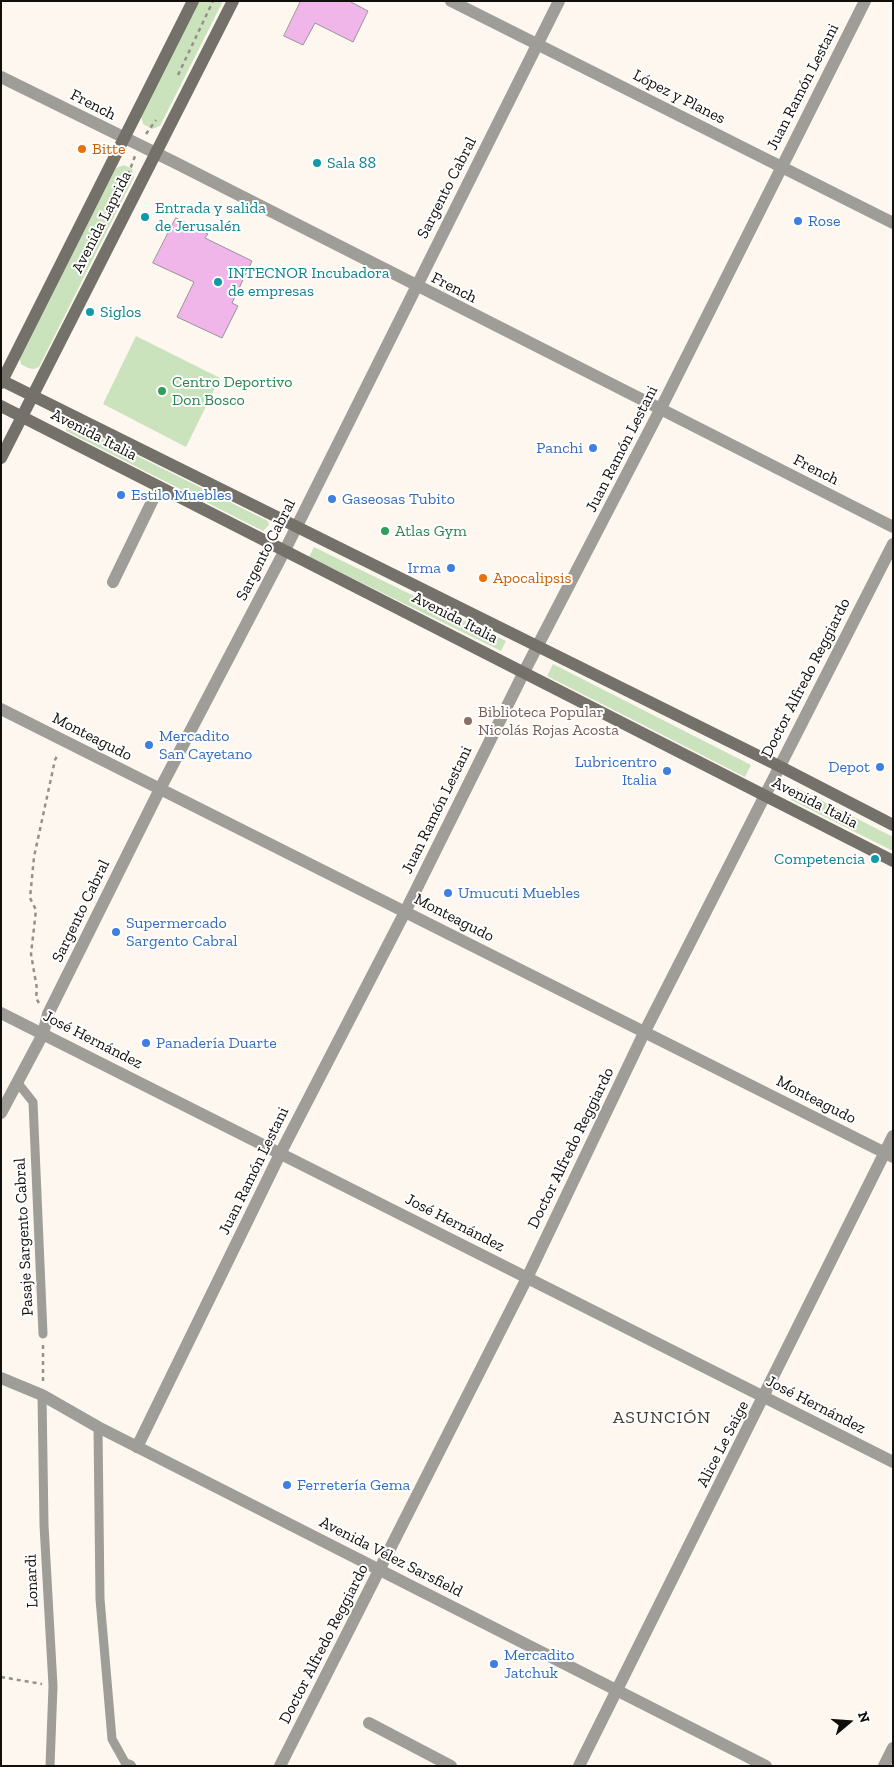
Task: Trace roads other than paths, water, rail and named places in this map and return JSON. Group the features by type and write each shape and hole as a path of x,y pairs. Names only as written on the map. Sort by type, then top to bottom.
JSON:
{"main road":[{"name":"Avenida Laprida","path":"2,381 193,1"},
{"name":"Avenida Laprida","path":"1,458 233,1"},
{"name":"Avenida Italia","path":"2,381 779,766 893,825"},
{"name":"Avenida Italia","path":"1,406 893,861"}],"street":[{"name":"López y Planes","path":"451,1 893,223"},
{"name":"Sargento Cabral","path":"1,1113 43,1034 48,1014 160,790 285,550 559,1"},
{"name":"Juan Ramón Lestani","path":"137,1447 281,1152 405,912 524,672 660,410 865,1"},
{"name":"French","path":"1,77 155,153 893,527"},
{"path":"112,582 159,487"},
{"name":"Doctor Alfredo Reggiardo","path":"280,1766 527,1278 644,1032 893,544"},
{"name":"Monteagudo","path":"1,709 889,1154"},
{"name":"José Hernández","path":"1,1013 281,1152 893,1462"},
{"name":"Alice Le Saige","path":"579,1766 764,1397 889,1154 893,1136"},
{"name":"Avenida Vélez Sarsfield","path":"1,1378 42,1395 137,1447 766,1766"},
{"path":"368,1723 451,1766"},
{"path":"884,1766 893,1748"}],"lane":[{"name":"Pasaje Sargento Cabral","path":"17,1082 33,1102 43,1334"},
{"name":"Lonardi","path":"42,1395 47,1592 53,1686 50,1766"},
{"path":"98,1427 100,1599 112,1739 128,1765"}],"place":[{"name":"Bitte","path":"82,149"},
{"name":"Sala 88","path":"317,163"},
{"name":"Entrada y salida de Jerusalén","path":"145,217"},
{"name":"Rose","path":"798,221"},
{"name":"INTECNOR Incubadora de empresas","path":"218,282"},
{"name":"Siglos","path":"90,312"},
{"name":"Centro Deportivo Don Bosco","path":"162,391"},
{"name":"Panchi","path":"593,448"},
{"name":"Estilo Muebles","path":"121,495"},
{"name":"Gaseosas Tubito","path":"332,499"},
{"name":"Atlas Gym","path":"385,531"},
{"name":"Irma","path":"451,568"},
{"name":"Apocalipsis","path":"483,578"},
{"name":"Biblioteca Popular Nicolás Rojas Acosta","path":"468,721"},
{"name":"Mercadito San Cayetano","path":"149,745"},
{"name":"Depot","path":"880,767"},
{"name":"Lubricentro Italia","path":"667,771"},
{"name":"Competencia","path":"875,859"},
{"name":"Umucuti Muebles","path":"448,893"},
{"name":"Supermercado Sargento Cabral","path":"116,932"},
{"name":"Panadería Duarte","path":"146,1043"},
{"name":"Ferretería Gema","path":"287,1485"},
{"name":"Mercadito Jatchuk","path":"494,1664"}],"district":[{"name":"ASUNCIÓN","path":"662,1418"}]}
